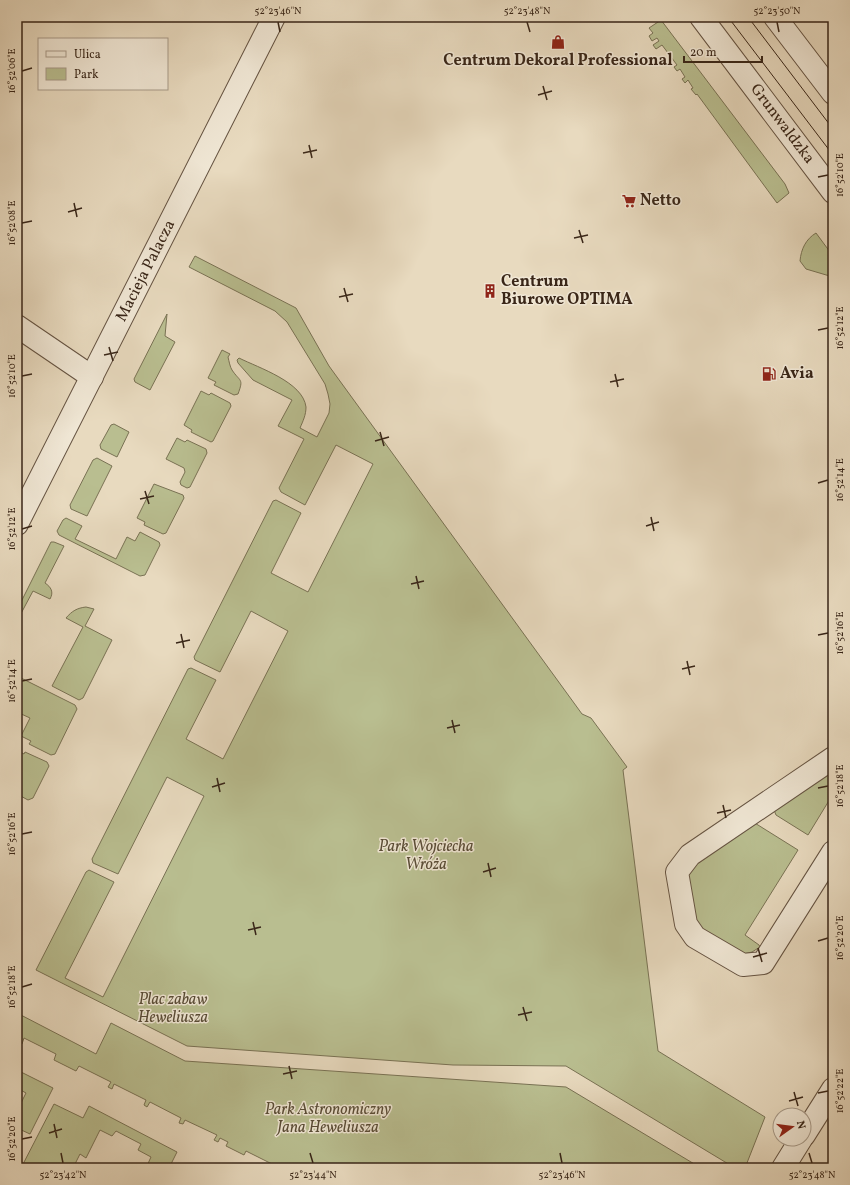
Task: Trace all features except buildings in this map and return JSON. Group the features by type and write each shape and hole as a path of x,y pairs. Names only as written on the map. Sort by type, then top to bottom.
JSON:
{"street":[{"name":"Macieja Palacza","path":"17,524 274,17"},
{"name":"Grunwaldzka","path":"701,17 833,192"},
{"path":"775,17 833,93"},
{"path":"17,326 92,377"},
{"path":"833,758 690,855 677,872 686,924 695,937 743,965 763,963 833,852"},
{"path":"812,1122 833,1089"},
{"path":"783,1168 796,1147"}],"green space":[{"path":"661,20 785,184 789,193 777,203 697,94 696,95 691,89 693,88 688,80 685,83 682,79 685,77 680,69 677,71 674,67 677,65 662,45 656,49 653,45 659,41 657,38 652,41 649,36 653,33 649,28"},
{"path":"816,233 833,256 833,277 806,269 800,261 802,252 809,238"},
{"name":"Park Wojciecha Wróża","path":"195,256 296,308 329,366 582,714 591,718 627,767 623,770 658,1051 765,1117 745,1168 735,1168 566,1066 453,1065 187,1046 36,970 86,872 89,870 114,882 65,978 103,997 204,796 167,777 118,874 93,863 92,859 188,669 191,668 216,680 186,739 223,759 288,631 251,611 220,672 195,660 194,657 273,501 276,500 301,513 271,573 308,592 373,464 336,445 305,505 281,492 279,488 304,439 278,426 292,400 253,380 237,360 239,358 268,371 289,383 297,390 303,398 306,407 305,415 300,428 317,437 329,413 330,404 325,384 287,322 275,311 189,267"},
{"path":"167,314 165,336 175,342 150,390 135,382 134,379"},
{"path":"222,350 230,354 228,357 232,370 240,380 241,385 238,394 234,395 214,385 216,382 208,378"},
{"path":"201,391 209,395 211,393 230,403 231,406 213,441 211,442 191,432 192,430 184,425"},
{"path":"114,424 129,432 117,457 101,449 100,445 111,425"},
{"path":"177,438 185,442 187,440 206,449 207,453 190,487 187,488 181,485 180,482 185,472 184,468 166,459"},
{"path":"97,458 112,466 87,516 71,509 70,505 93,460"},
{"path":"154,484 183,495 184,498 166,533 163,534 144,525 145,522 137,518"},
{"path":"66,518 82,526 75,539 116,559 127,537 135,541 140,532 159,542 160,545 145,575 140,576 59,535 57,531 63,520"},
{"path":"51,542 64,546 45,583 51,590 52,594 50,599 33,591 17,621 17,610"},
{"path":"86,607 94,609 85,626 112,640 83,698 79,700 52,686 83,627 66,618 75,610"},
{"path":"17,676 75,705 77,709 55,754 51,755 29,744 31,741 21,736 30,718 17,712"},
{"path":"17,750 47,762 49,766 33,798 28,800 17,794"},
{"path":"833,762 833,794 808,835 776,815 774,810"},
{"path":"750,820 798,850 745,935 760,947 752,952 743,954 698,929 685,870"},
{"name":"Park Astronomiczny Jana Heweliusza","path":"17,1013 96,1054 111,1023 185,1061 566,1087 701,1168 280,1168 246,1151 244,1155 226,1146 228,1142 220,1138 218,1142 214,1140 217,1135 185,1120 183,1124 179,1123 181,1118 150,1102 147,1107 144,1105 146,1100 114,1084 112,1089 108,1087 111,1082 79,1066 76,1071 54,1060 56,1054 24,1038 22,1044 18,1042 21,1037 17,1035"},
{"path":"17,1070 53,1088 30,1134 17,1128 17,1111 26,1093 17,1088"},
{"path":"54,1104 83,1118 89,1106 177,1152 169,1168 146,1168 151,1157 138,1150 141,1144 116,1131 112,1136 100,1130 86,1158 80,1154 73,1168 21,1168"}],"tram line":[{"path":"728,17 833,155"},
{"path":"748,17 833,129"}],"place":[{"name":"Centrum Dekoral Professional","path":"558,42"},
{"name":"Netto","path":"629,201"},
{"name":"Centrum Biurowe OPTIMA","path":"490,291"},
{"name":"Avia","path":"769,374"}],"park label":[{"name":"Plac zabaw Heweliusza","path":"173,1009"}]}
